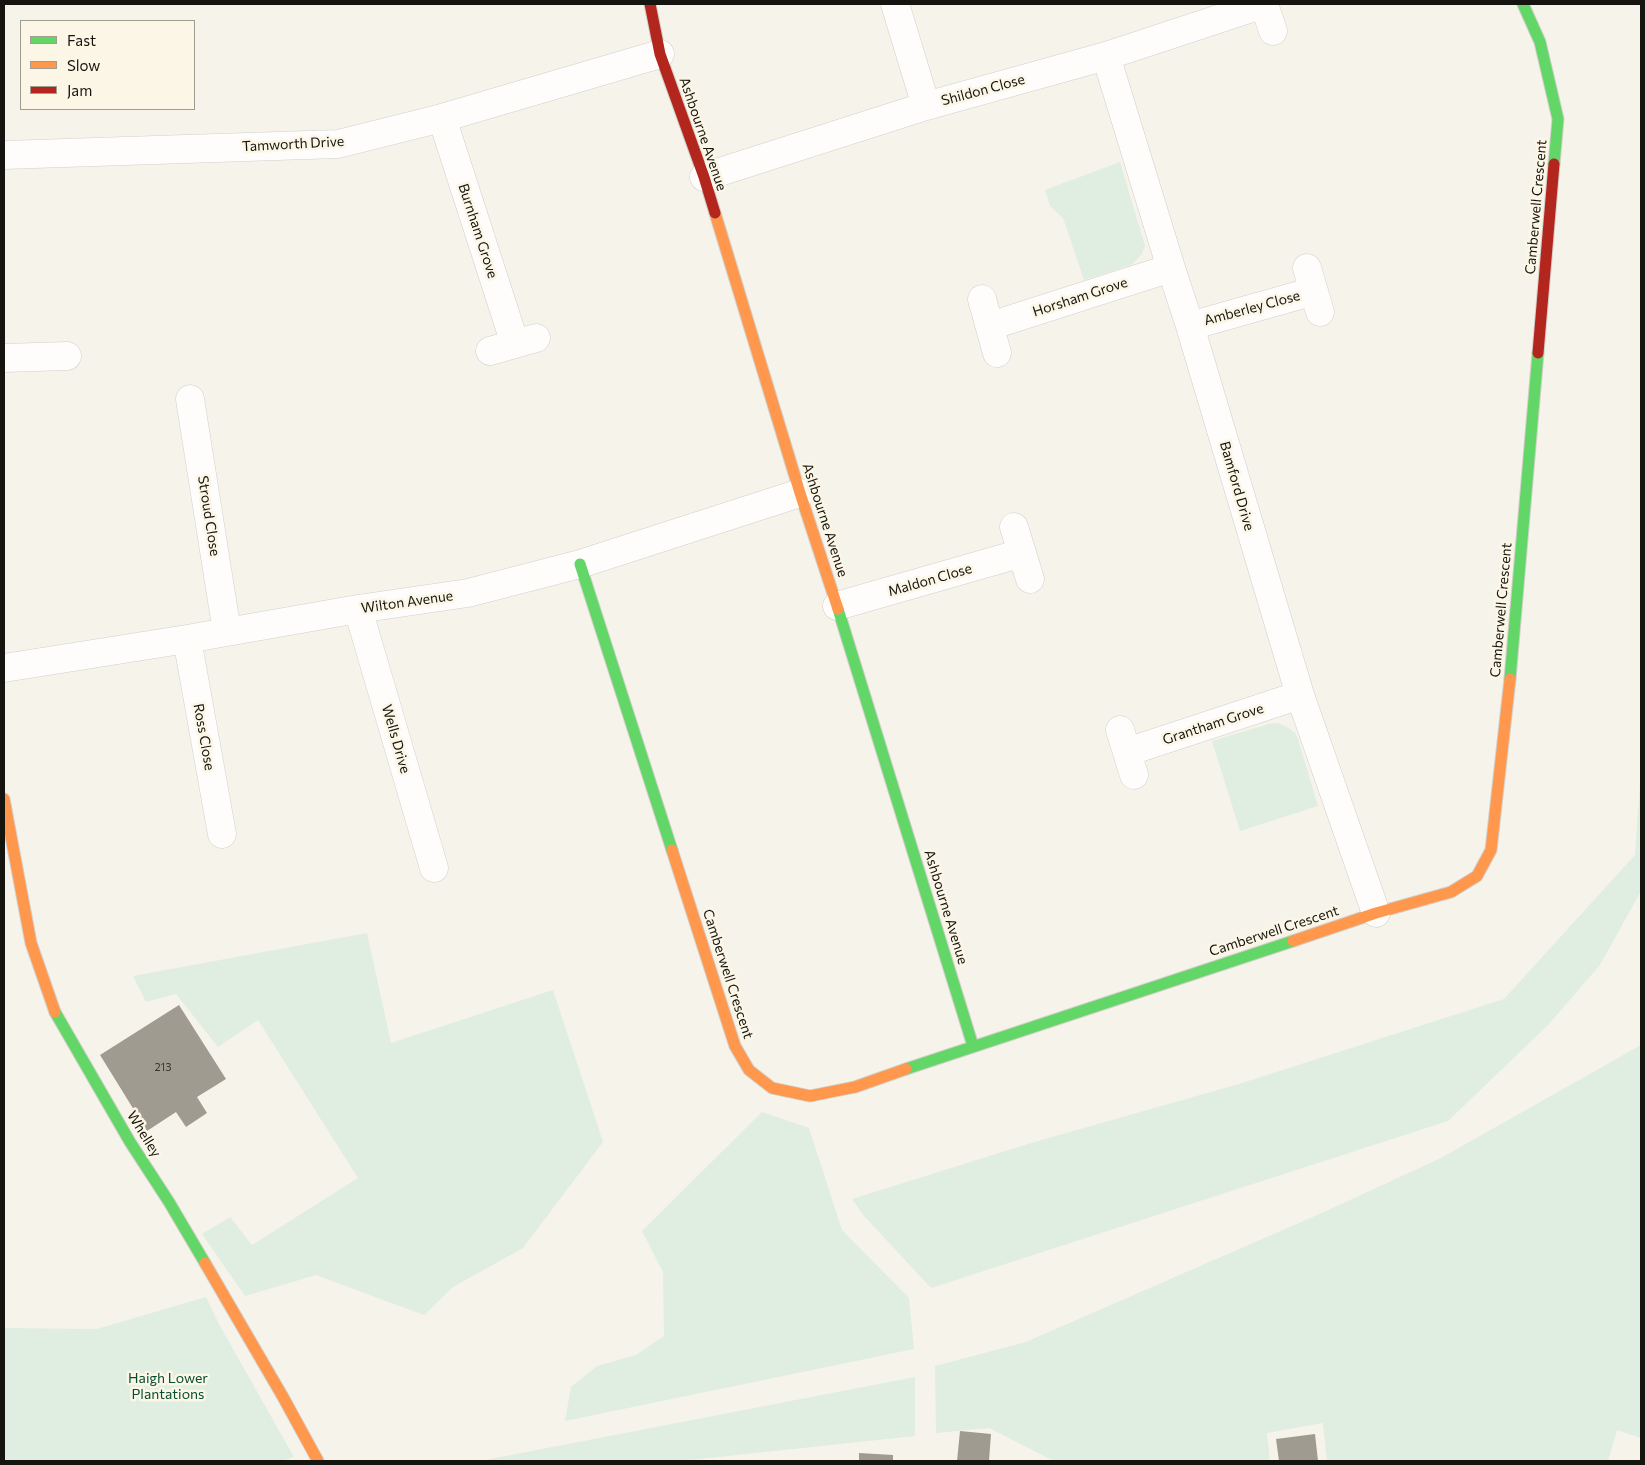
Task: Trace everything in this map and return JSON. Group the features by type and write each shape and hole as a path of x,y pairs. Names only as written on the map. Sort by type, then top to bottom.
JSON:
{"street":[{"name":"Ashbourne Avenue","path":"650,4 660,54 704,178 800,493 837,606 973,1046"},
{"path":"895,4 926,106"},
{"path":"1264,4 1273,31"},
{"name":"Shildon Close","path":"704,178 926,106 1106,56 1264,4"},
{"name":"Camberwell Crescent","path":"580,564 735,1046 749,1070 772,1088 810,1096 855,1087 973,1046 1376,913 1451,892 1476,876 1491,850 1515,632 1558,119 1540,42 1523,4"},
{"name":"Tamworth Drive","path":"4,155 338,144 442,118 660,54"},
{"name":"Bamford Drive","path":"1106,56 1170,268 1190,326 1300,696 1376,913"},
{"name":"Burnham Grove","path":"442,118 514,344"},
{"name":"Horsham Grove","path":"990,326 1170,268"},
{"name":"Amberley Close","path":"1190,326 1314,290"},
{"path":"982,299 997,353"},
{"path":"4,358 67,356"},
{"name":"Stroud Close","path":"190,399 227,632"},
{"name":"Wilton Avenue","path":"4,668 358,609 468,593 580,564 800,493"},
{"path":"1014,527 1030,579"},
{"name":"Maldon Close","path":"837,606 1022,553"},
{"name":"Wells Drive","path":"358,609 434,868"},
{"name":"Ross Close","path":"186,639 222,834"},
{"name":"Grantham Grove","path":"1127,752 1300,696"},
{"name":"Whelley","path":"4,799 31,943 53,1008 130,1142 169,1202 209,1270 318,1460"}],"green space":[{"path":"1120,162 1145,246 1141,255 1131,265 1084,280 1063,218 1050,206 1045,190"},
{"path":"1278,723 1295,733 1298,739 1318,806 1240,831 1212,741"},
{"path":"1641,768 1641,891 1600,965 1548,1025 1448,1121 931,1288 864,1216 852,1199 1031,1143 1239,1084 1504,999 1635,855"},
{"path":"367,933 391,1043 553,990 603,1142 523,1248 453,1287 424,1315 316,1275 245,1296 202,1234 230,1217 252,1245 358,1178 258,1020 218,1047 176,994 146,1002 133,976"},
{"path":"1641,1045 1641,1438 1617,1430 1608,1461 1327,1461 1323,1423 1267,1433 1270,1461 1054,1461 989,1428 936,1433 935,1366 1026,1342 1324,1212 1441,1158"},
{"path":"762,1112 809,1128 842,1230 909,1298 914,1349 565,1421 571,1387 597,1366 636,1355 664,1336 663,1272 642,1231"},
{"name":"Haigh Lower Plantations","path":"206,1297 220,1326 294,1457 282,1461 4,1461 4,1328 97,1329"},
{"path":"915,1377 915,1436 681,1461 480,1461"}],"building":[{"path":"179,1005 226,1079 197,1097 207,1113 186,1127 176,1112 147,1131 100,1055"},
{"path":"960,1431 991,1434 989,1461 957,1461"},
{"path":"1315,1434 1318,1461 1279,1461 1276,1439"},
{"path":"859,1453 893,1455 893,1461 859,1461"}],"traffic: fast":[{"path":"1523,4 1540,42 1558,119 1554,164"},
{"path":"1510,679 1538,353"},
{"path":"580,564 672,850"},
{"path":"838,609 973,1046"},
{"path":"906,1069 1293,941"},
{"path":"55,1012 130,1142 169,1202 205,1263"}],"traffic: slow":[{"path":"715,213 800,493 838,609"},
{"path":"1293,941 1376,913 1451,892 1477,876 1491,850 1510,679"},
{"path":"4,799 31,943 55,1012"},
{"path":"672,850 735,1046 749,1070 772,1088 810,1096 855,1087 906,1069"},
{"path":"205,1263 318,1461"}],"traffic: jam":[{"path":"650,4 660,54 715,213"},
{"path":"1538,353 1554,164"}]}
